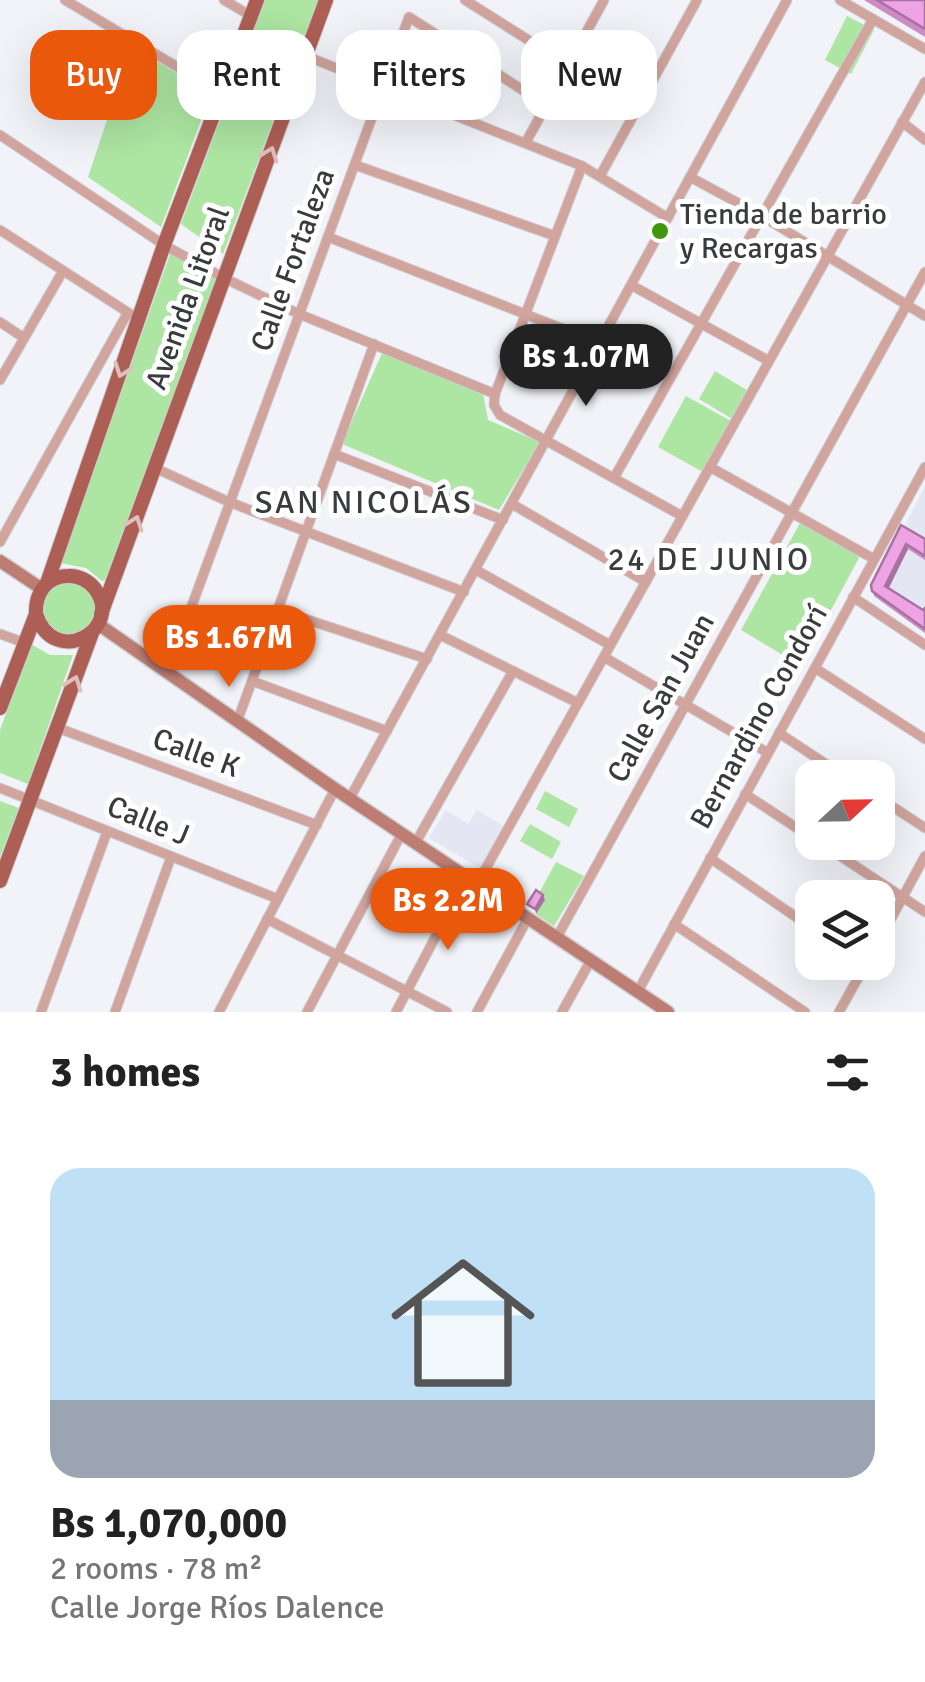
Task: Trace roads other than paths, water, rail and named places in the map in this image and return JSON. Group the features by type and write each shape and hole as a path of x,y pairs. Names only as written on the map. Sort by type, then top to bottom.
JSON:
{"main road":[{"name":"Avenida Litoral","path":"246,30 257,0"},
{"name":"Avenida Litoral","path":"315,30 326,0"},
{"name":"Avenida Litoral","path":"44,586 134,316 211,120"},
{"name":"Avenida Litoral","path":"0,881 282,120"},
{"path":"0,561 44,586 71,576 87,581 98,594 97,624 84,639 63,642 45,632 36,614"},
{"path":"0,708 44,586"},
{"path":"97,624 659,1009"}],"street":[{"path":"66,0 177,67"},
{"path":"224,0 251,16"},
{"path":"465,0 521,35"},
{"path":"587,30 604,0"},
{"path":"600,176 698,0"},
{"path":"350,798 787,0"},
{"path":"840,0 925,49"},
{"name":"Calle Fortaleza","path":"404,30 409,17 429,30"},
{"path":"614,478 873,19"},
{"path":"396,1012 578,703 925,82"},
{"name":"Calle Fortaleza","path":"167,673 370,120"},
{"path":"469,120 582,166 668,218"},
{"path":"526,142 538,120"},
{"path":"902,122 925,140"},
{"path":"0,134 164,245 224,278 299,314 496,394"},
{"path":"354,165 555,236"},
{"path":"582,166 494,405 500,416 682,516"},
{"path":"690,177 762,216 925,316"},
{"path":"0,230 134,316 0,542"},
{"path":"328,237 599,343"},
{"path":"0,380 63,271"},
{"name":"Calle San Juan","path":"557,937 925,272"},
{"path":"631,285 769,361"},
{"path":"0,322 24,338"},
{"path":"238,722 374,344"},
{"path":"334,454 504,520"},
{"name":"Bernardino Condorí","path":"638,991 925,466"},
{"path":"710,467 874,559"},
{"path":"155,468 230,502 464,592"},
{"path":"512,504 646,582"},
{"path":"476,570 610,645"},
{"path":"853,597 925,645"},
{"path":"278,610 426,659"},
{"path":"0,634 25,643"},
{"path":"440,635 578,703"},
{"path":"604,657 768,753"},
{"path":"815,668 925,739"},
{"path":"416,842 513,671"},
{"path":"252,681 386,732"},
{"name":"Calle K","path":"58,728 317,825"},
{"path":"779,733 820,760"},
{"name":"Calle J","path":"0,788 278,899"},
{"path":"219,1012 336,789"},
{"path":"745,794 795,827"},
{"path":"895,808 925,828"},
{"path":"41,1012 107,832"},
{"path":"307,1012 402,833"},
{"path":"895,911 925,856"},
{"path":"115,1012 170,857"},
{"path":"710,858 795,916"},
{"path":"846,860 925,912"},
{"path":"478,1012 528,918"},
{"path":"267,919 448,1012"},
{"path":"674,924 805,1012"},
{"path":"562,1012 591,960"},
{"path":"840,1012 856,980"}],"place":[{"name":"Tienda de barrio y Recargas","path":"660,231"}],"district":[{"name":"SAN NICOLÁS","path":"364,502"},
{"name":"24 DE JUNIO","path":"709,559"}]}
